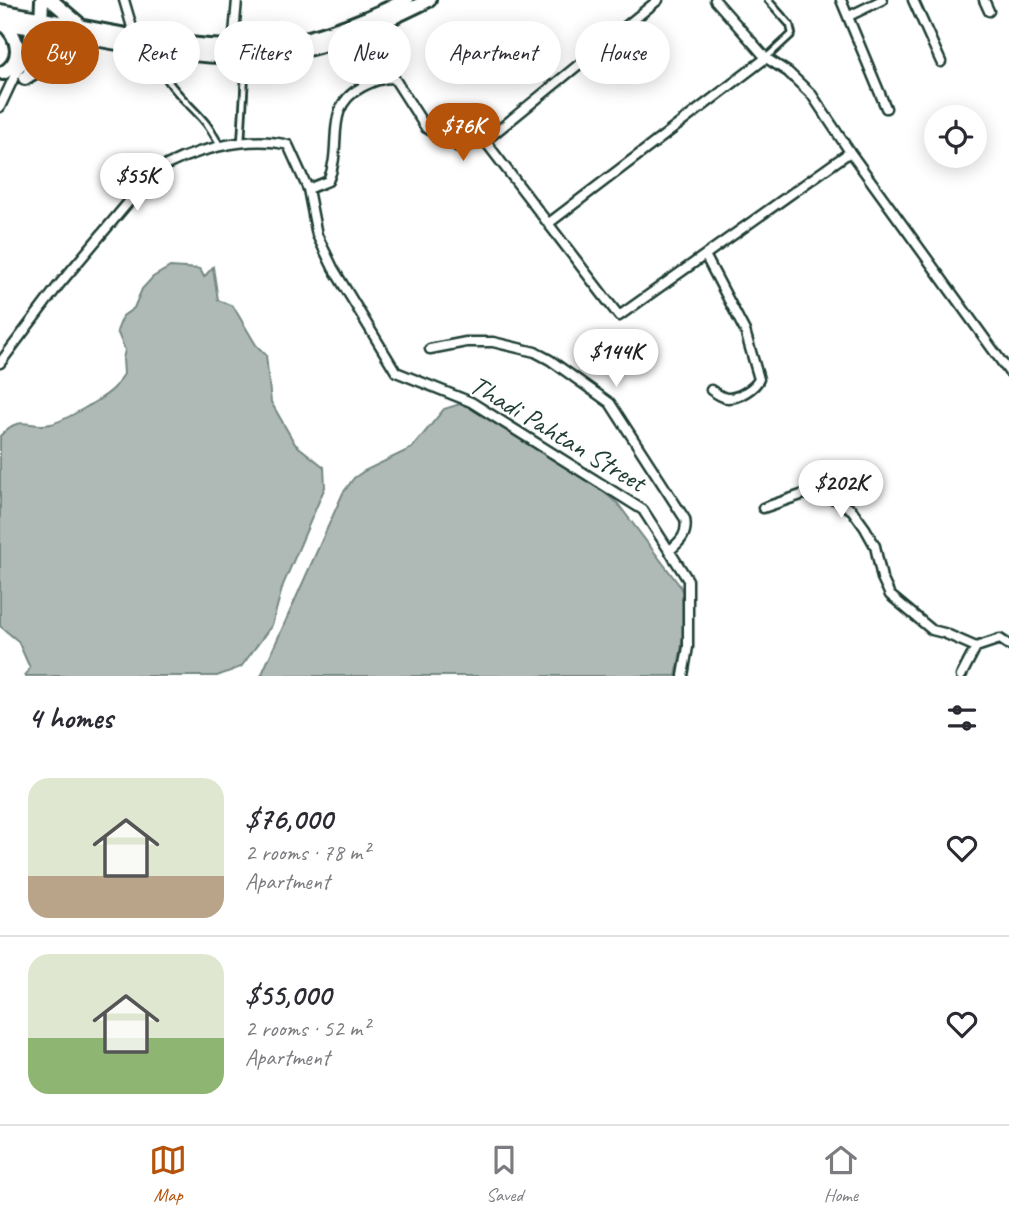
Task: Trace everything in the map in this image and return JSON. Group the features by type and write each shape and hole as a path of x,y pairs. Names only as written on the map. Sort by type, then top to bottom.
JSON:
{"main road":[{"path":"34,0 37,21"},
{"path":"37,21 42,0"},
{"path":"51,0 73,21"},
{"path":"314,35 376,15 406,0"},
{"path":"314,45 379,25 429,0"},
{"path":"1,19 21,21"},
{"path":"1,19 15,36 18,50 9,69 9,77"}],"street":[{"path":"124,0 130,21"},
{"path":"235,21 237,0"},
{"path":"308,189 328,181 333,169 338,108 352,92 380,78 394,78 426,128 460,148 485,141 658,0"},
{"path":"715,0 766,58 788,72 812,95 1009,372"},
{"path":"841,0 886,108"},
{"path":"849,16 882,0"},
{"path":"913,0 940,62"},
{"path":"984,0 989,11"},
{"path":"549,223 766,58"},
{"path":"0,107 9,77"},
{"path":"485,141 619,316 850,152"},
{"name":"Thadi Pahtan Street","path":"241,144 276,142 288,145 308,189 317,235 333,268 396,372 471,402 643,510 688,580 688,647 683,676"},
{"path":"0,363 58,286 153,173 171,161 220,145 241,144"},
{"path":"705,255 745,331 759,379 753,388 728,398 711,390"},
{"path":"430,349 466,342 510,345 545,356 606,399 685,519 681,541 669,551"},
{"path":"764,508 804,494 835,499 852,510 865,528 875,546 885,587 890,595 932,630 976,647 1000,639 1009,645"},
{"path":"961,676 976,647"}],"lane":[{"path":"766,58 792,34 789,25 768,0"},
{"path":"170,84 207,124 220,145"},
{"path":"241,144 244,84"}],"shaded area":[{"path":"170,267 200,269 204,277 213,267 218,300 233,306 256,345 266,355 271,402 295,444 324,467 325,487 283,585 272,625 241,667 217,676 25,676 30,668 18,641 0,626 0,436 19,423 43,425 57,422 110,392 124,374 125,350 117,331 123,316 134,308 142,289 153,277"},
{"path":"460,404 473,406 600,489 618,504 680,586 684,618 676,676 261,676 343,493 354,478 364,471 412,448 444,409"}]}
